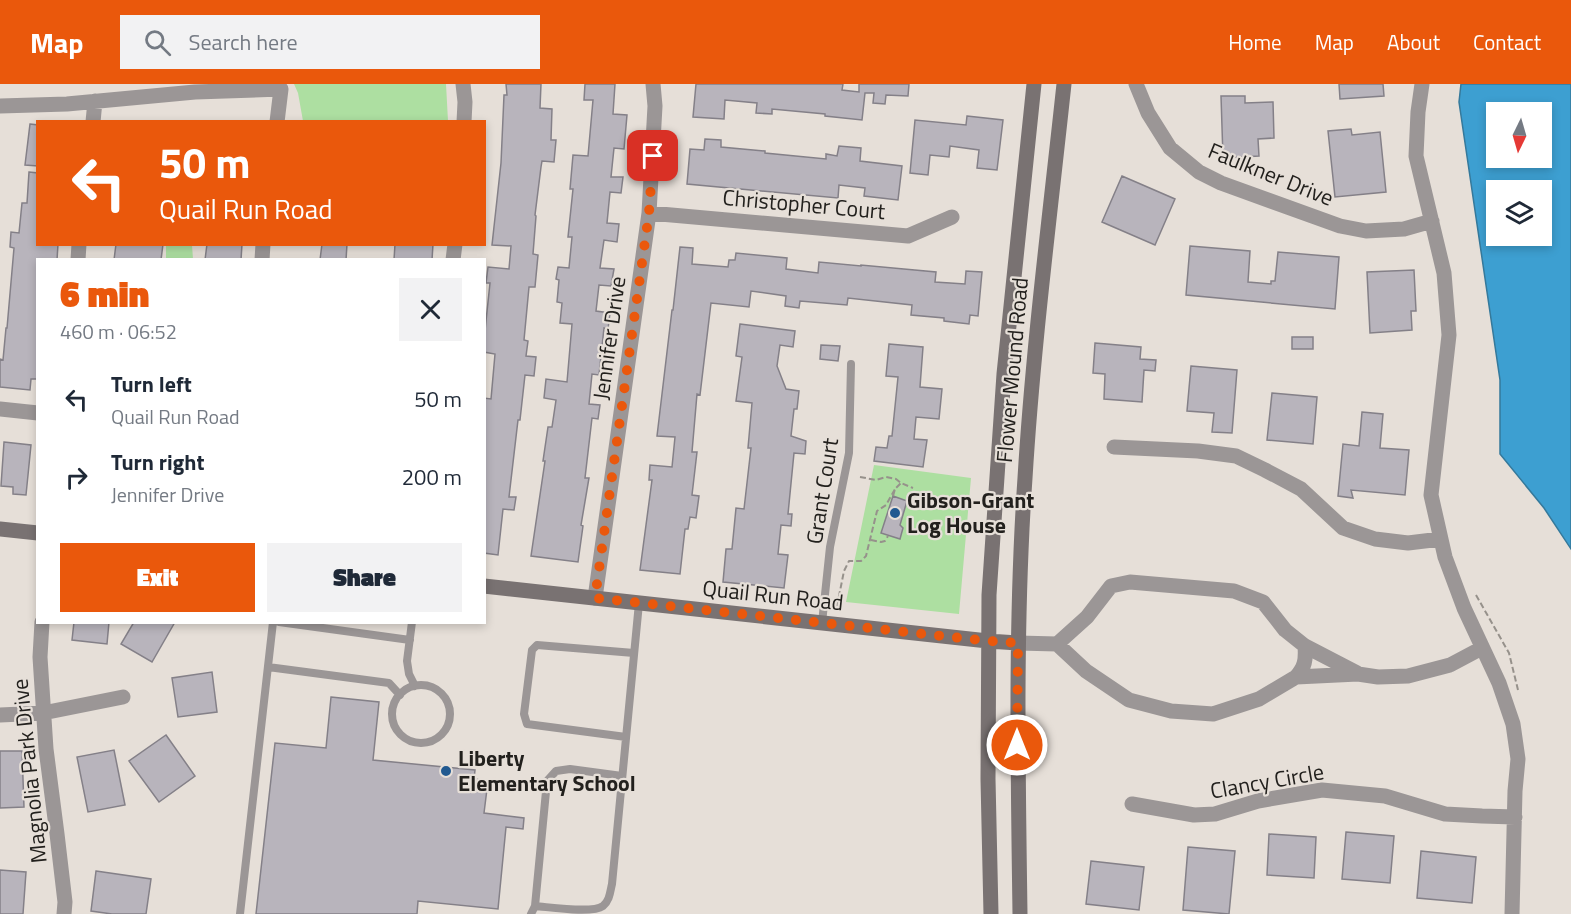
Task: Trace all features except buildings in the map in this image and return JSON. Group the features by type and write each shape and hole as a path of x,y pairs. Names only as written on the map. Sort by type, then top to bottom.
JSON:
{"main road":[{"name":"Flower Mound Road","path":"991,914 988,641 992,544 1005,362 1034,84"},
{"name":"Flower Mound Road","path":"1020,914 1017,763 1018,643 1024,479 1030,397 1064,84"},
{"path":"0,529 36,533"},
{"name":"Quail Run Road","path":"486,586 1018,643"}],"street":[{"path":"463,84 464,120"},
{"name":"Jennifer Drive","path":"595,598 649,213 656,106 653,84"},
{"name":"Faulkner Drive","path":"1136,84 1148,112 1170,147 1198,172 1221,183 1340,226 1366,231 1404,229 1432,222"},
{"path":"1422,84 1416,156 1444,273 1449,335 1431,495 1445,557 1464,608 1499,683 1513,724 1518,759 1512,914"},
{"path":"0,106 68,104 195,92 281,89 277,120"},
{"path":"93,120 95,101"},
{"name":"Christopher Court","path":"649,213 908,236 952,217"},
{"path":"0,409 36,413"},
{"path":"1114,447 1198,451 1236,456 1301,489 1343,528 1375,539 1408,543 1441,539"},
{"path":"1305,646 1306,659 1303,669 1296,677 1259,699 1213,714 1171,711 1129,700 1086,671 1057,644 1087,617 1111,586 1130,582 1234,591 1263,602 1285,630 1305,646 1358,674"},
{"name":"Magnolia Park Drive","path":"42,624 40,657 46,749 65,902 64,914"},
{"name":"Quail Run Road","path":"1018,643 1057,644"},
{"path":"1296,677 1358,674 1378,677 1408,676 1450,665 1482,648"},
{"path":"0,715 44,713 123,697"},
{"name":"Clancy Circle","path":"1132,804 1194,815 1215,814 1258,801 1322,790 1385,796 1445,814 1515,817"}],"lane":[{"name":"Grant Court","path":"822,623 830,547 849,453 851,364"},
{"path":"622,776 570,769 556,771 547,781 533,910 591,910 602,907 609,897 612,884 639,603"},
{"path":"240,914 273,624"},
{"path":"294,624 410,640"},
{"path":"412,624 407,661 409,674 415,686"},
{"path":"626,737 527,724 524,714 532,651 537,645 634,653"},
{"path":"268,667 389,683 399,695"},
{"path":"415,686 434,688 441,694 450,712 449,722 438,738 419,743 402,736 396,729 392,711 399,695 415,686"}],"path":[{"path":"860,477 876,480 886,477 896,478 913,488"},
{"path":"837,606 844,571 849,561 861,561 866,556 877,511 886,505 901,483"},
{"path":"893,496 895,489"},
{"path":"871,540 881,542 885,541 888,536"},
{"path":"1474,591 1509,653 1519,694"}],"green space":[{"path":"294,84 446,84 448,120 303,120"},
{"path":"166,246 192,246 193,258 166,258"},
{"path":"874,465 971,478 959,614 846,602"}],"water":[{"path":"1461,84 1571,84 1571,549 1544,508 1500,454 1500,380 1459,102"}],"place":[{"name":"Gibson-Grant Log House","path":"895,513"},
{"name":"Liberty Elementary School","path":"446,771"}],"route":[{"path":"653,156 649,213 595,598 1018,643 1017,745"}]}
